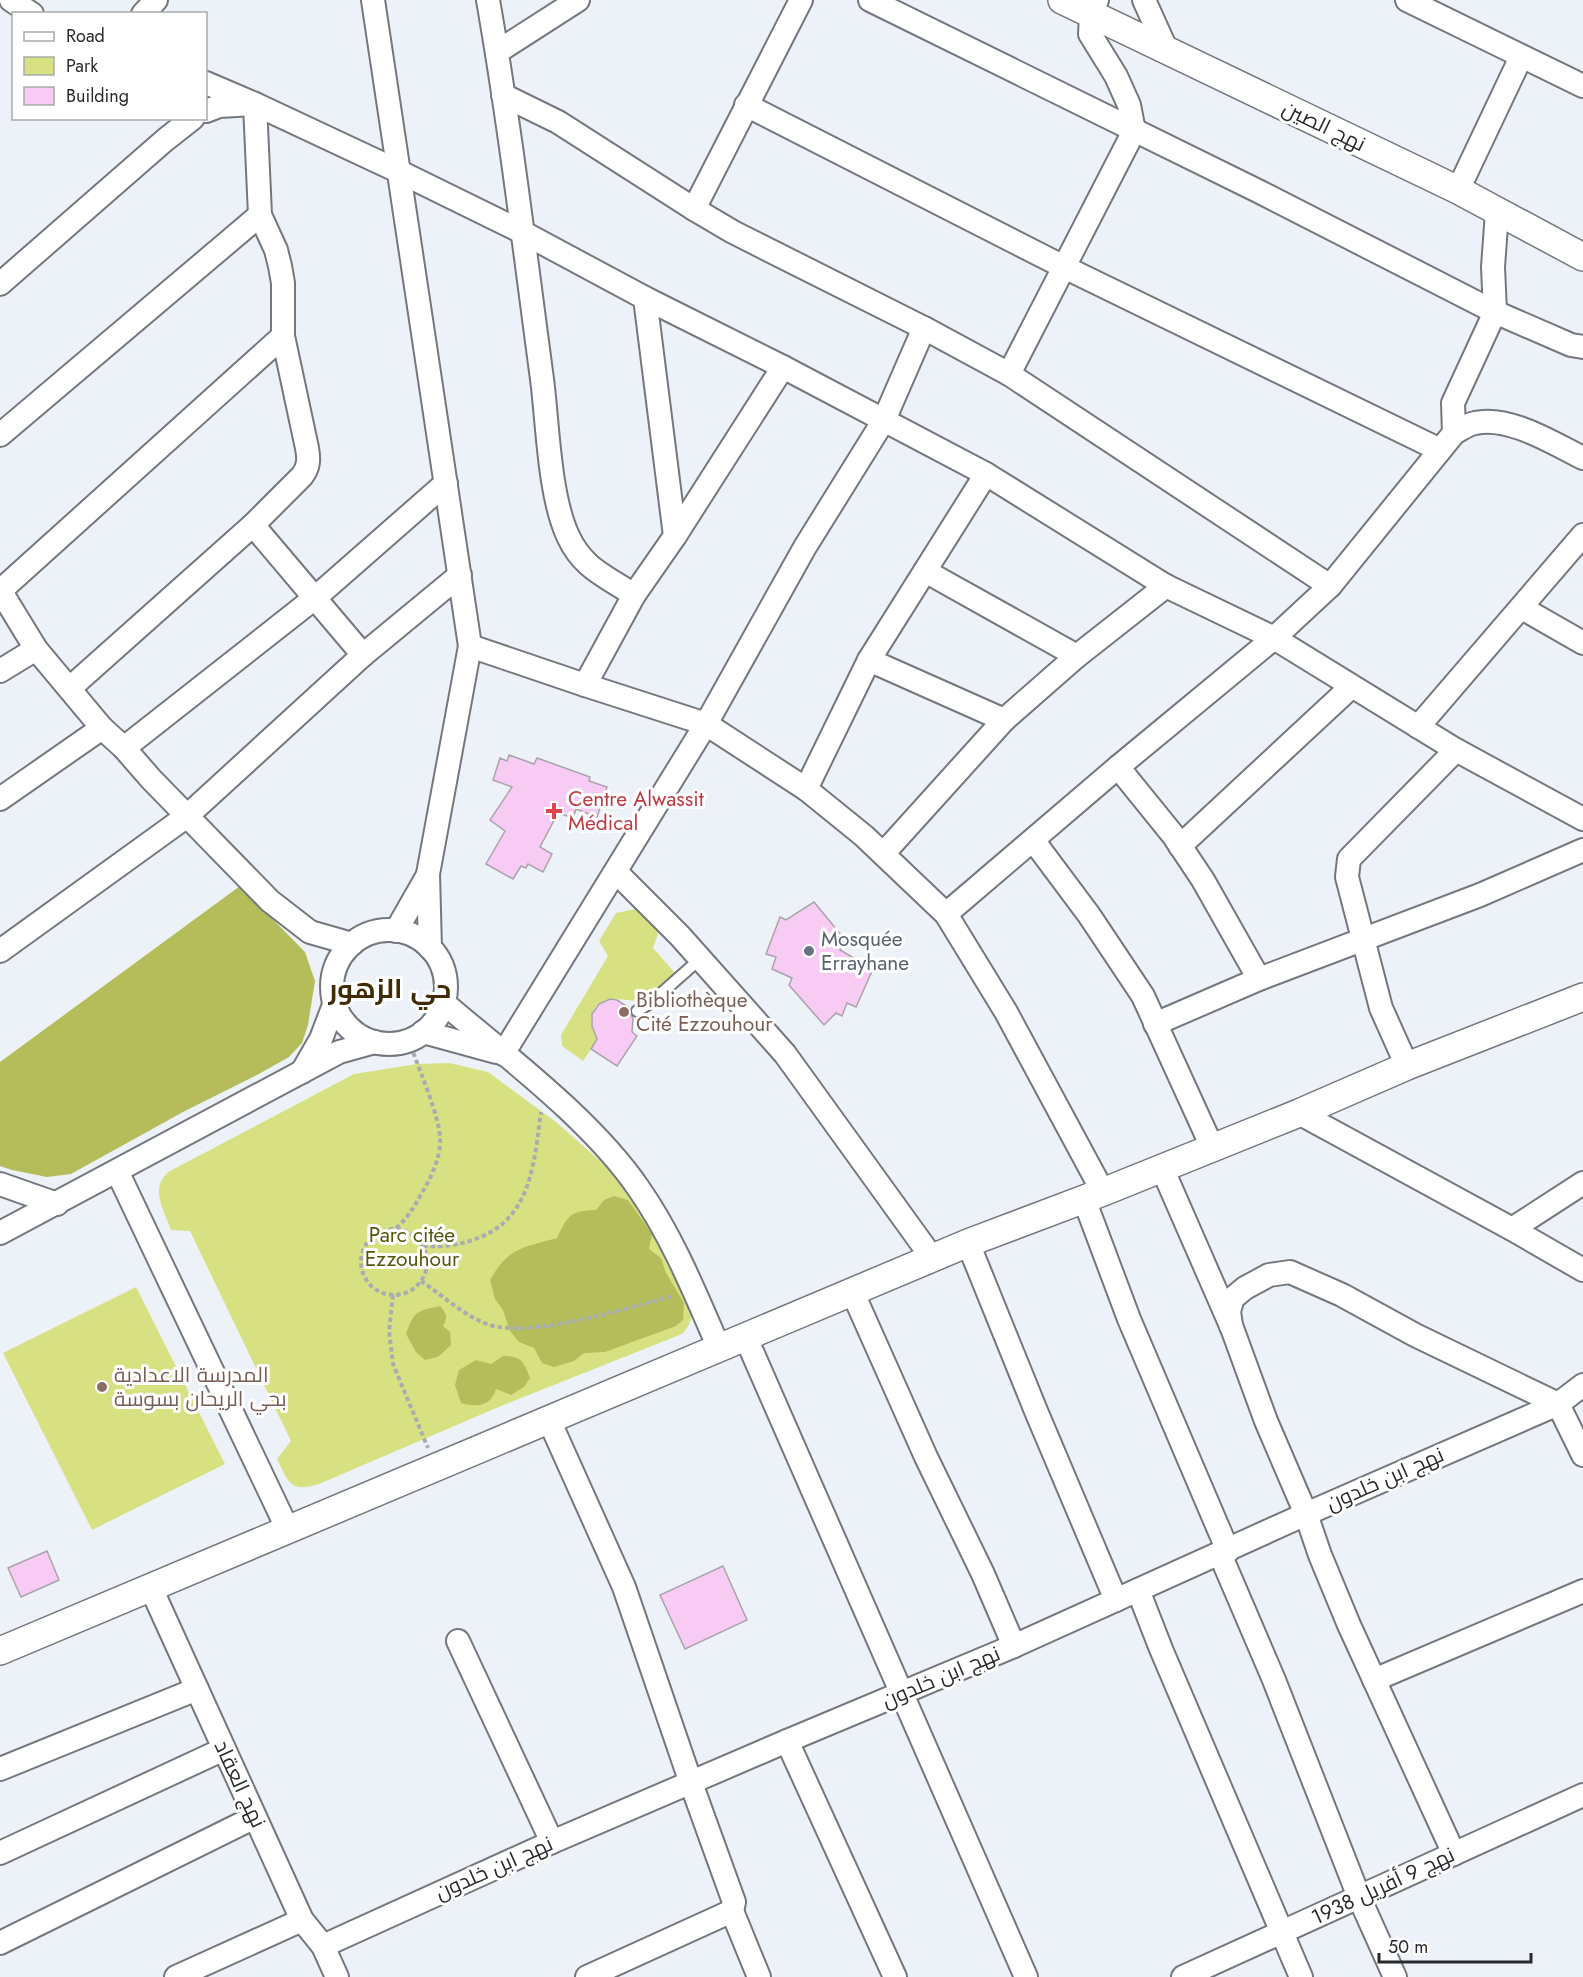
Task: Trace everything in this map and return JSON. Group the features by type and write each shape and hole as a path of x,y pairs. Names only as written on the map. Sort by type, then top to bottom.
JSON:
{"street":[{"path":"10,0 29,12"},
{"path":"145,12 156,0"},
{"path":"373,0 470,646 428,874 430,948"},
{"path":"488,0 547,415 554,487 563,524 584,563 634,595"},
{"path":"497,52 578,0"},
{"path":"694,210 801,0"},
{"path":"870,0 1260,192 1495,312 1571,345 1583,347"},
{"name":"نهج الصين","path":"1062,0 1094,7 1167,51 1458,190 1583,257"},
{"path":"1144,0 1167,51"},
{"path":"1407,0 1583,86"},
{"path":"1009,374 1134,131 1129,105 1116,76 1090,34 1094,7"},
{"path":"1458,190 1521,57"},
{"path":"207,83 400,172 522,232 986,474 1166,586 1274,638 1455,750 1583,819"},
{"path":"503,95 558,122 694,210 1009,374 1330,586"},
{"path":"207,111 219,106 255,104"},
{"path":"70,688 252,525 302,476 308,463 307,448 283,336 283,283 280,266 276,250 260,214 255,104"},
{"path":"746,105 1064,267 1447,442"},
{"path":"0,284 190,120"},
{"path":"1447,442 1453,403 1495,312 1493,267 1497,212"},
{"path":"0,435 260,214"},
{"path":"645,298 675,536"},
{"path":"503,1054 706,724 805,547 884,420 924,328"},
{"path":"283,336 0,590 36,649 102,728 124,748 270,901 310,932 352,944"},
{"path":"585,686 634,595 675,536 783,367"},
{"path":"946,914 1274,638 1330,586 1447,442 1475,423 1496,423 1522,428 1583,458"},
{"path":"806,789 869,660 986,474"},
{"path":"124,748 316,597 446,483"},
{"path":"252,525 316,597 363,655"},
{"path":"1418,727 1583,535"},
{"path":"925,570 1077,656"},
{"path":"0,951 187,816 363,655 459,574"},
{"path":"883,854 1004,720 1077,656 1166,586"},
{"path":"1522,608 1583,643"},
{"path":"470,646 585,686 706,724 806,789 864,836 946,914 1006,1012 1094,1195 1129,1319 1224,1552 1359,1897 1395,1977"},
{"path":"0,671 36,649"},
{"path":"869,660 1004,720"},
{"path":"1180,846 1352,687"},
{"path":"0,799 102,728"},
{"path":"1407,1066 1382,1008 1347,877 1349,860 1455,750"},
{"path":"1118,767 1180,846 1203,880 1259,979"},
{"path":"1033,840 1095,924 1143,996 1212,1147"},
{"path":"1155,1024 1259,979 1480,895 1583,850"},
{"path":"616,872 700,959 785,1054 933,1259"},
{"path":"396,931 428,874"},
{"path":"396,931 414,937 430,948 441,964 446,983 444,1003 436,1019 416,1036 392,1044 375,1042 357,1035 343,1022 334,1005 332,990 333,975 340,958 352,944 372,933 396,931"},
{"path":"310,932 333,975"},
{"path":"0,1651 968,1243 1162,1168 1299,1113 1407,1066 1583,997"},
{"path":"444,1003 598,1139 638,1187 674,1246 719,1348"},
{"path":"301,1073 321,1040 334,1005"},
{"path":"416,1036 503,1054"},
{"path":"0,1233 339,1052 375,1042"},
{"path":"1299,1113 1583,1270"},
{"path":"1162,1168 1232,1328 1266,1421 1306,1514 1349,1625 1454,1854"},
{"path":"117,1171 288,1530"},
{"path":"1512,1229 1583,1183"},
{"path":"0,1184 57,1204"},
{"path":"968,1243 1116,1600"},
{"path":"1232,1328 1229,1311 1233,1298 1245,1288 1269,1275 1290,1272 1342,1295 1415,1335 1558,1404 1583,1455"},
{"path":"852,1291 1014,1646"},
{"path":"746,1338 1026,1977"},
{"name":"نهج ابن خلدون","path":"323,1946 552,1842 1014,1646 1306,1514 1558,1404 1583,1385"},
{"path":"549,1420 624,1587 734,1902 732,1911 759,1977"},
{"name":"نهج العقاد","path":"151,1587 302,1920 323,1946 337,1977"},
{"path":"1138,1590 1301,1977"},
{"path":"1374,1680 1583,1591"},
{"path":"458,1641 552,1842"},
{"path":"0,1769 197,1689"},
{"path":"787,1741 895,1977"},
{"path":"0,1853 224,1749"},
{"name":"نهج 9 أفريل 1938","path":"1183,1977 1215,1970 1281,1932 1583,1795"},
{"path":"0,1944 255,1817"},
{"path":"587,1977 732,1911"},
{"path":"176,1977 214,1969 302,1920"}],"lane":[{"path":"637,1011 649,1004 700,959"}],"path":[{"path":"395,1228 408,1218 426,1186 438,1157 440,1138 437,1121 416,1036"},
{"path":"423,1246 441,1247 467,1242 488,1234 506,1223 524,1197 532,1171 545,1090"},
{"path":"395,1228 416,1237 427,1256 427,1267 416,1287 406,1293 386,1294 368,1282 361,1263 367,1243 384,1230 395,1228"},
{"path":"421,1281 473,1317 502,1328 555,1325 694,1291"},
{"path":"393,1294 388,1331 393,1364 436,1467"}],"green space":[{"path":"240,886 305,952 315,981 308,1025 302,1043 289,1057 71,1174 47,1177 0,1166 0,1062"},
{"path":"636,909 659,931 653,948 676,974 642,1002 620,999 600,1003 595,1008 591,1021 599,1037 583,1061 562,1046 561,1035 608,956 599,941 616,913"},
{"name":"Parc citée Ezzouhour","path":"449,1063 488,1072 556,1122 608,1168 652,1227 692,1308 690,1322 682,1334 501,1406 319,1484 296,1486 288,1480 277,1459 291,1441 190,1231 171,1230 160,1198 160,1184 170,1171 354,1074 417,1064"},
{"path":"614,1196 628,1200 652,1234 649,1249 661,1258 666,1273 684,1303 683,1320 676,1326 605,1352 584,1353 574,1361 554,1367 542,1363 534,1348 519,1342 510,1331 503,1310 495,1299 490,1280 510,1255 525,1247 557,1238 567,1219 575,1213 596,1210 604,1200"},
{"path":"136,1287 225,1464 92,1530 3,1353"},
{"path":"440,1306 446,1316 443,1326 450,1332 451,1345 438,1357 425,1360 416,1352 406,1334 417,1313"},
{"path":"503,1356 518,1358 524,1364 530,1378 524,1387 511,1395 496,1389 491,1399 482,1404 461,1403 455,1385 459,1370 476,1360 491,1364"}],"building":[{"path":"509,755 534,764 537,758 590,777 589,781 607,787 597,817 576,809 573,818 558,813 540,847 552,854 543,872 528,864 526,868 521,866 513,879 486,864 505,831 490,820 512,787 493,780 500,758 507,761"},
{"path":"814,902 847,942 840,950 873,969 856,1007 847,1003 842,1016 836,1013 824,1025 789,985 792,978 772,969 776,957 766,954 780,917 786,920"},
{"path":"610,999 617,1000 628,1007 633,1019 632,1032 637,1036 617,1066 591,1049 597,1039 592,1026 592,1014 599,1004"},
{"path":"47,1551 59,1580 21,1597 8,1568"},
{"path":"723,1566 747,1620 685,1649 660,1595"}],"place":[{"name":"Centre Alwassit Médical","path":"554,811"},
{"name":"Mosquée Errayhane","path":"809,951"},
{"name":"Bibliothèque Cité Ezzouhour","path":"624,1012"},
{"name":"المدرسة الاعدادية بحي الريحان بسوسة","path":"102,1387"}],"district":[{"name":"حي الزهور","path":"390,988"}]}
